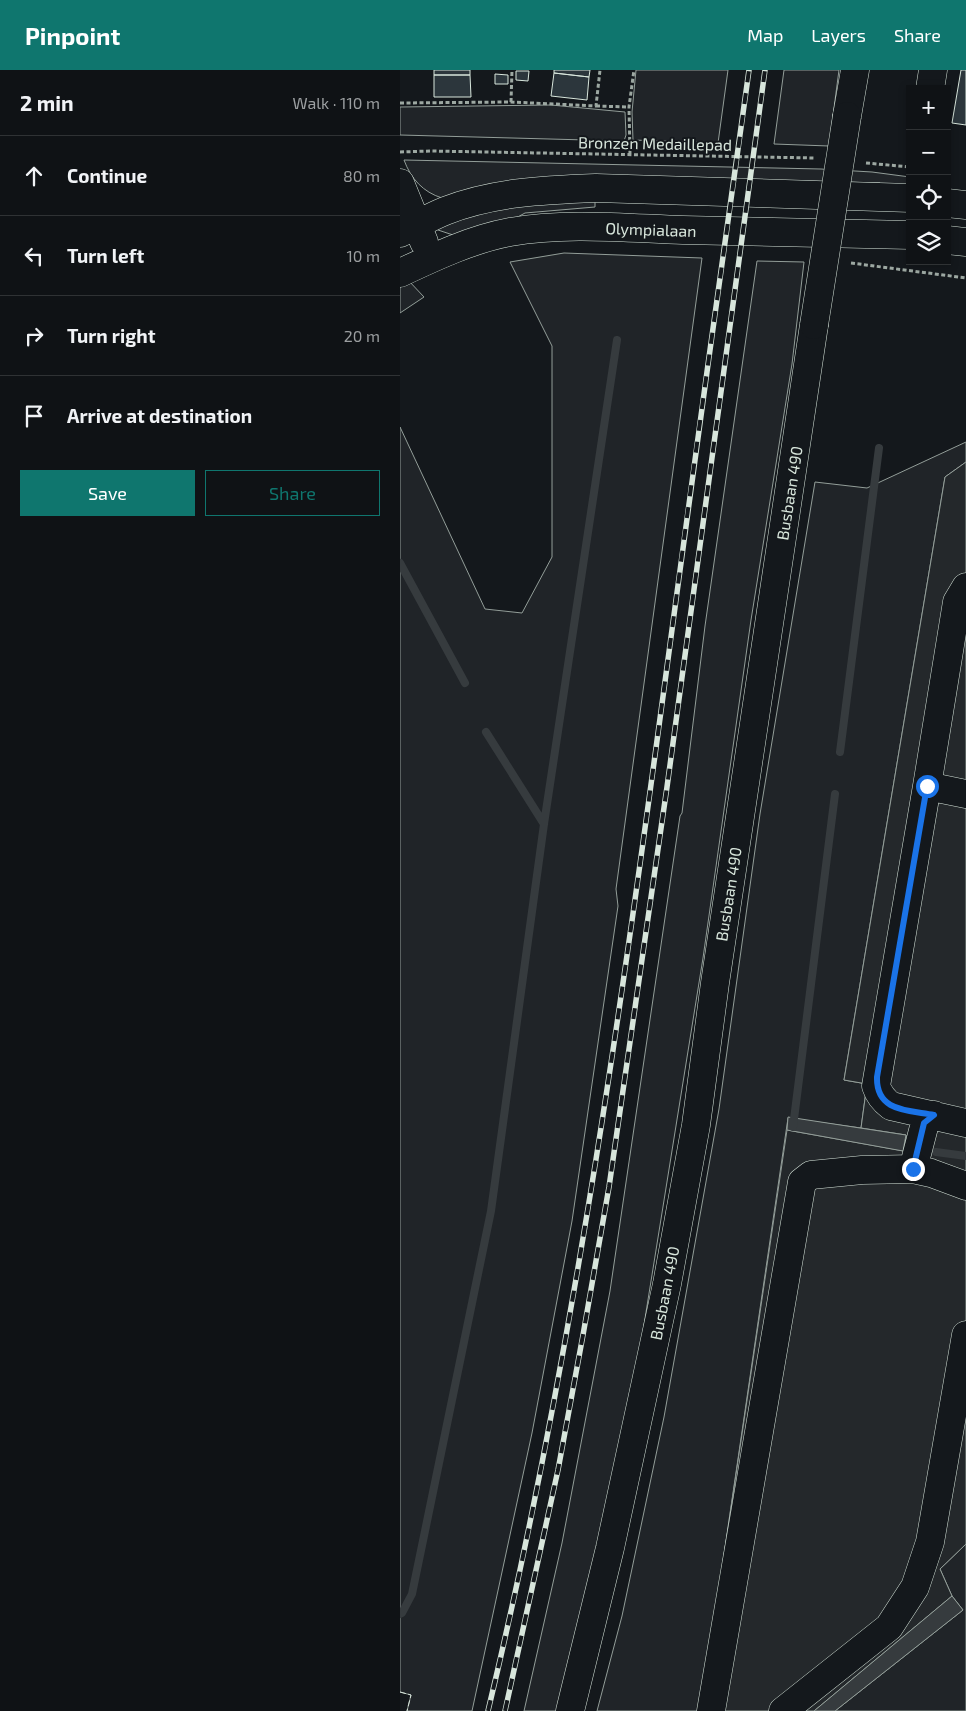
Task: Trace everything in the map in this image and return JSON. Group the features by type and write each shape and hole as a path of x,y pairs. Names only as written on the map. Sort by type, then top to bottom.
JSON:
{"street":[{"name":"Busbaan 490","path":"570,1711 610,1548 667,1284 694,1134 716,973 854,70"},
{"path":"931,85 933,70"},
{"path":"400,183 408,229 432,259"},
{"path":"408,229 445,211 474,202 548,190 596,188 906,198"},
{"path":"951,203 966,205"},
{"name":"Olympialaan","path":"400,273 476,242 525,230 594,227 906,235"},
{"path":"951,240 966,242"},
{"path":"966,587 957,602 876,1086 884,1101 891,1106 966,1123"},
{"path":"927,786 966,794"},
{"path":"913,1169 924,1123 934,1115"},
{"path":"711,1711 802,1182 811,1175 862,1170 913,1169 931,1173 966,1186"},
{"path":"783,1711 889,1627 915,1587 930,1542 966,1335"}],"path":[{"path":"511,102 512,70"},
{"path":"596,106 600,70"},
{"path":"630,154 629,107 634,70"},
{"path":"400,103 511,102 629,107"},
{"name":"Bronzen Medaillepad","path":"400,152 819,158"},
{"path":"865,162 906,167"}],"shaded area":[{"path":"636,70 728,70 718,143 633,140 632,112"},
{"path":"784,70 839,70 829,146 774,144"},
{"path":"551,105 625,112 626,135 624,141 400,135 400,107"},
{"path":"404,160 821,169 906,176 906,190 881,188 880,183 596,176 442,198 423,188 410,173"},
{"path":"595,196 595,207 525,213 499,227 453,235 438,230 436,227 475,209"},
{"path":"564,253 702,258 616,889 618,906 572,1221 532,1433 472,1711 407,1711 411,1695 400,1692 400,427 485,609 522,613 552,557 552,346 510,262"},
{"path":"757,261 804,262 792,364 751,620 703,958 638,1362 605,1515 557,1711 524,1711 562,1543 610,1291 680,816 682,813 705,626"},
{"path":"400,280 408,280 424,297 400,313"},
{"path":"966,442 966,462 945,477 844,1080 867,1084 861,1128 788,1118 701,1711 597,1711 622,1616 664,1417 719,1109 760,814 815,482 867,488"},
{"path":"966,462 966,1544 940,1569 952,1596 814,1711 701,1711 787,1130 904,1151 906,1135 861,1128 867,1084 844,1080 945,477"},
{"path":"788,1117 906,1135 903,1151 787,1130"},
{"path":"966,1544 966,1711 835,1711 963,1610 952,1596 940,1569"},
{"path":"952,1596 963,1610 835,1711 814,1711"}],"building":[{"path":"434,70 470,70 470,75 434,75"},
{"path":"554,70 590,70 589,77 554,73"},
{"path":"961,70 966,70 966,125 952,123"},
{"path":"516,71 529,71 528,81 516,80"},
{"path":"554,73 589,77 587,100 551,96"},
{"path":"495,74 508,75 508,84 495,84"},
{"path":"434,75 470,75 471,97 434,97"}],"waterway":[{"path":"400,1614 412,1594 491,1211 544,824 617,340"},
{"path":"840,752 879,448"},
{"path":"400,563 465,683"},
{"path":"486,732 544,824"},
{"path":"793,1127 835,794"},
{"path":"936,1152 966,1156"}],"railway":[{"path":"488,1711 547,1435 573,1297 596,1158 638,879 749,70"},
{"path":"505,1711 558,1470 609,1187 667,787 765,70"}],"fence":[{"path":"400,1692 411,1695 407,1711"}],"route":[{"path":"913,1169 924,1123 934,1115 891,1106 884,1101 876,1086 927,786"}]}
